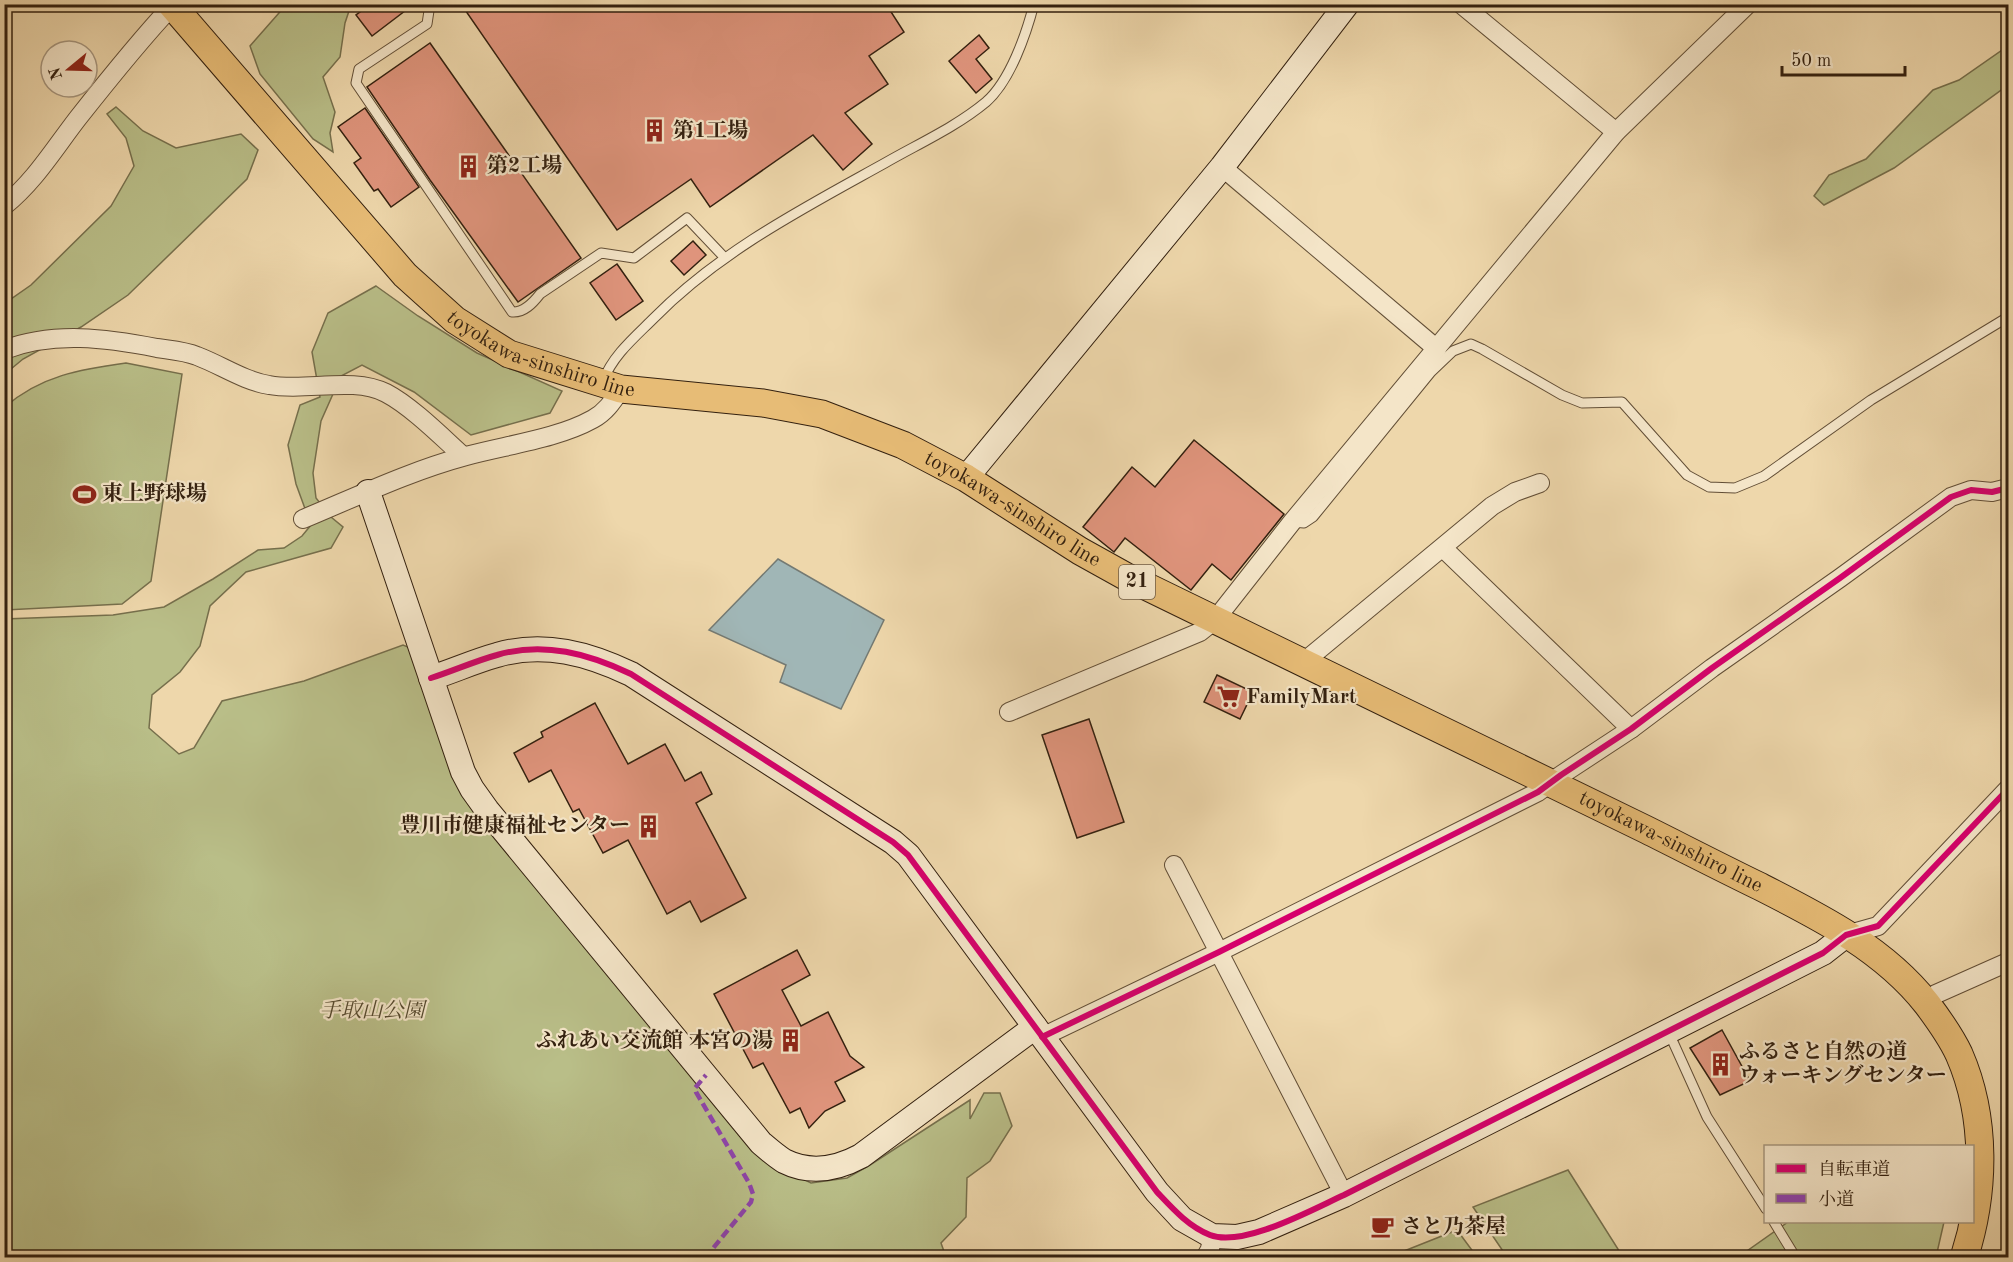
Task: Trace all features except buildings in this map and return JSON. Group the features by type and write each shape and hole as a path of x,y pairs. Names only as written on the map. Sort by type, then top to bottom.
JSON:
{"main road":[{"name":"toyokawa-sinshiro line","path":"172,5 405,275 455,320 509,354 611,386 764,403 822,414 903,445 966,478 1080,551 1125,576 1552,783 1824,919 1892,968 1926,1002 1959,1055 1973,1100 1980,1143 1978,1199 1974,1216"},
{"name":"toyokawa-sinshiro line","path":"1964,1257 1972,1223"}],"street":[{"path":"966,478 1222,167 1347,4"},
{"path":"1461,4 1616,132"},
{"path":"1009,712 1200,632 1215,620 1292,522 1616,132 1749,4"},
{"path":"4,206 39,172 76,120 172,5"},
{"path":"1222,167 1437,349"},
{"path":"4,350 23,343 53,339 117,340 195,355 266,385 287,388 361,386 385,393 419,417 464,456"},
{"path":"303,519 402,477 464,456 573,428 594,418 610,406 611,386"},
{"path":"1307,665 1311,656 1492,506 1515,492 1540,483"},
{"path":"368,492 463,772 472,789 761,1143 784,1161 806,1168 827,1168 843,1166 861,1156 1038,1032 1219,952 1538,792 1631,729 1951,496 1971,489 1992,492 2008,488"},
{"path":"1443,548 1631,729"},
{"path":"431,678 499,654 537,649 574,652 603,660 631,674 893,842 909,855 1157,1192 1209,1247 1259,1232 1344,1195 1823,953 1846,934 1878,926 2008,789"},
{"path":"1174,865 1344,1195"},
{"path":"1926,1002 1936,994 2008,962"}],"lane":[{"path":"430,4 427,24 358,69 356,83 512,312 518,313 533,303 540,294 601,253 634,258 687,218 724,257"},
{"path":"611,386 608,367 621,352 668,304 724,257 822,198 944,130 987,101 1014,61 1034,4"},
{"path":"1292,522 1304,523 1313,517 1431,372 1453,351 1471,344 1562,395 1582,403 1622,402 1687,475 1709,487 1735,488 1764,476 1871,400 2008,317"},
{"path":"1668,1031 1707,1117 1764,1206"},
{"path":"1775,1223 1796,1257"}],"green space":[{"path":"286,5 351,5 345,23 340,57 323,77 335,112 330,133 333,152 313,139 260,74 250,46"},
{"path":"2008,46 2008,85 1894,168 1824,205 1814,196 1829,175 1866,159 1933,90 1959,80"},
{"path":"116,107 143,131 176,148 241,134 258,150 247,179 128,295 81,327 23,359 5,374 4,304 31,285 111,206 134,166 126,138 107,114"},
{"name":"手取山公園","path":"376,286 477,353 562,391 550,413 471,435 414,392 362,365 341,376 321,421 313,473 316,498 331,517 343,527 331,548 246,572 210,606 200,646 180,672 152,695 149,728 179,754 194,748 222,701 304,681 403,645 413,649 455,770 762,1159 811,1183 847,1178 970,1100 970,1119 984,1093 1000,1093 1012,1126 990,1161 967,1178 966,1217 941,1243 946,1257 5,1257 4,619 113,615 164,607 258,550 284,548 302,536 311,525 296,484 288,445 300,405 320,397 312,352 328,313"},
{"name":"東上野球場","path":"126,363 182,374 151,581 122,604 5,610 5,407 18,396 47,381 77,371"},
{"path":"1568,1170 1623,1257 1507,1257 1473,1207"},
{"path":"1787,1223 1944,1223 1936,1257 1737,1258"},
{"path":"1457,1230 1477,1257 1389,1257"}],"shaded area":[{"path":"778,559 884,620 841,709 780,682 786,665 709,630"}],"marked path":[{"path":"705,1258 751,1202 753,1194 749,1183 696,1092 695,1088 706,1075"}],"cycle path":[{"path":"1042,1037 1219,952 1538,792 1631,729 1712,668 1951,497 1971,490 1992,492 2008,488"},
{"path":"431,678 489,657 532,649 566,652 599,661 631,674 893,842 908,855 1157,1192 1195,1227 1210,1235 1224,1238 1259,1232 1344,1195 1823,953 1846,935 1878,926 2008,789"}],"place":[{"name":"第1工場","path":"655,131"},
{"name":"第2工場","path":"469,166"},
{"name":"東上野球場","path":"84,494"},
{"name":"FamilyMart","path":"1228,697"},
{"name":"豊川市健康福祉センター","path":"648,826"},
{"name":"ふれあい交流館 本宮の湯","path":"791,1041"},
{"name":"ふるさと自然の道 ウォーキングセンター","path":"1721,1064"},
{"name":"さと乃茶屋","path":"1383,1227"}]}
